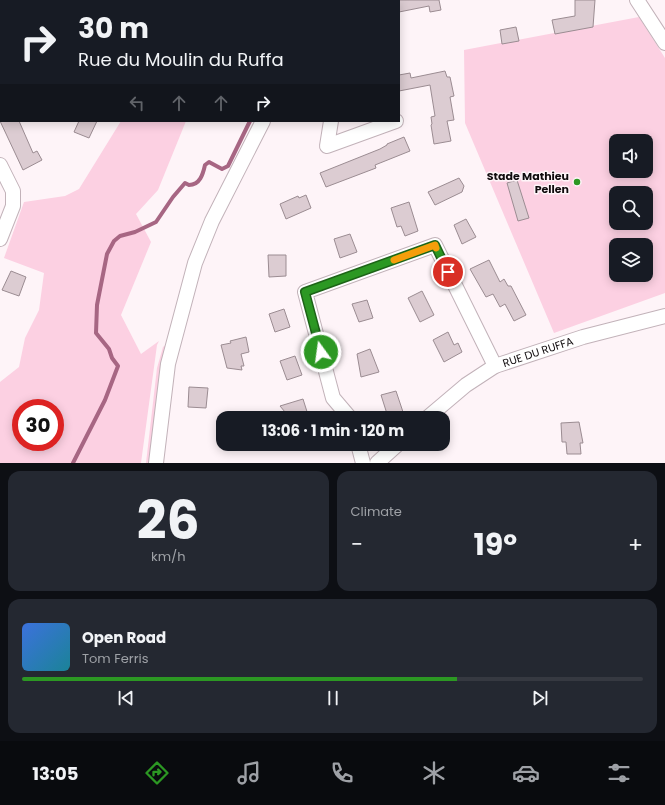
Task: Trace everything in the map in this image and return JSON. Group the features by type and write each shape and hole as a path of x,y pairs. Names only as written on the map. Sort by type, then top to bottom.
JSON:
{"street":[{"path":"637,0 665,43"},
{"path":"156,463 168,364 195,263 212,221 262,122"},
{"path":"331,122 327,146 394,122"},
{"path":"0,165 13,191 13,206 0,239"},
{"path":"344,411 332,398 305,292 435,245 495,366"},
{"name":"RUE DU RUFFA","path":"435,411 466,385 495,366 583,337 665,316"},
{"path":"360,451 363,463"},
{"path":"377,463 390,451"}],"shaded area":[{"name":"Stade Mathieu Pellen","path":"639,17 665,58 665,293 554,333 465,123 464,50"},
{"path":"120,122 186,122 158,190 136,214 151,242 121,315 141,354 159,341 157,345 141,463 0,463 0,382 19,367 25,338 39,310 44,273 4,258 24,202 65,196 79,189"},
{"path":"167,344 150,463 146,463 157,368 163,347"}],"building":[{"path":"400,0 439,0 441,10 430,12 429,6 400,12"},
{"path":"575,0 595,0 593,27 555,34 552,20 575,16"},
{"path":"516,27 519,41 502,44 500,30"},
{"path":"445,71 447,77 450,77 454,96 450,97 454,120 447,121 451,141 434,144 431,117 435,116 430,85 400,91 400,75 410,73 411,78"},
{"path":"0,122 19,122 33,153 37,151 42,160 23,170"},
{"path":"79,122 97,122 89,138 74,132"},
{"path":"404,137 410,151 375,165 376,168 326,187 320,173 380,149 387,144"},
{"path":"459,178 464,186 462,192 435,205 428,192"},
{"path":"517,180 529,218 518,221 507,183"},
{"path":"306,195 311,208 286,219 280,204 298,196 299,198"},
{"path":"409,202 418,231 405,236 401,226 397,227 391,208"},
{"path":"466,219 476,237 462,244 454,225"},
{"path":"350,234 357,252 340,258 334,239"},
{"path":"268,255 286,255 286,276 269,277"},
{"path":"489,260 500,282 504,279 508,286 511,286 526,315 514,321 505,304 500,307 493,294 486,297 470,269"},
{"path":"11,271 26,277 19,296 2,290"},
{"path":"422,291 434,315 420,322 408,298"},
{"path":"367,300 373,318 359,322 352,304"},
{"path":"284,309 290,327 275,332 269,314"},
{"path":"448,332 454,345 458,343 462,352 444,362 433,340"},
{"path":"246,337 249,352 241,354 244,366 241,366 242,370 227,368 221,345"},
{"path":"370,349 379,372 361,377 357,354"},
{"path":"295,356 302,375 287,380 280,361"},
{"path":"189,387 208,388 206,408 188,407"},
{"path":"396,391 403,411 386,411 381,395"},
{"path":"303,399 307,411 284,411 280,406"},
{"path":"579,422 583,443 580,443 581,454 567,454 566,442 562,442 561,423"}],"waterway":[{"path":"73,463 105,400 118,366 112,358 109,349 96,333 97,305 107,254 114,241 120,236 135,232 156,222 173,197 185,183 193,185 198,181 202,175 205,165 209,162 222,169 228,166 250,122"}],"slow traffic":[{"path":"394,260 435,245 436,248"}],"place":[{"name":"Stade Mathieu Pellen","path":"577,182"}],"route":[{"path":"321,352 305,292 435,245 448,272"}]}
